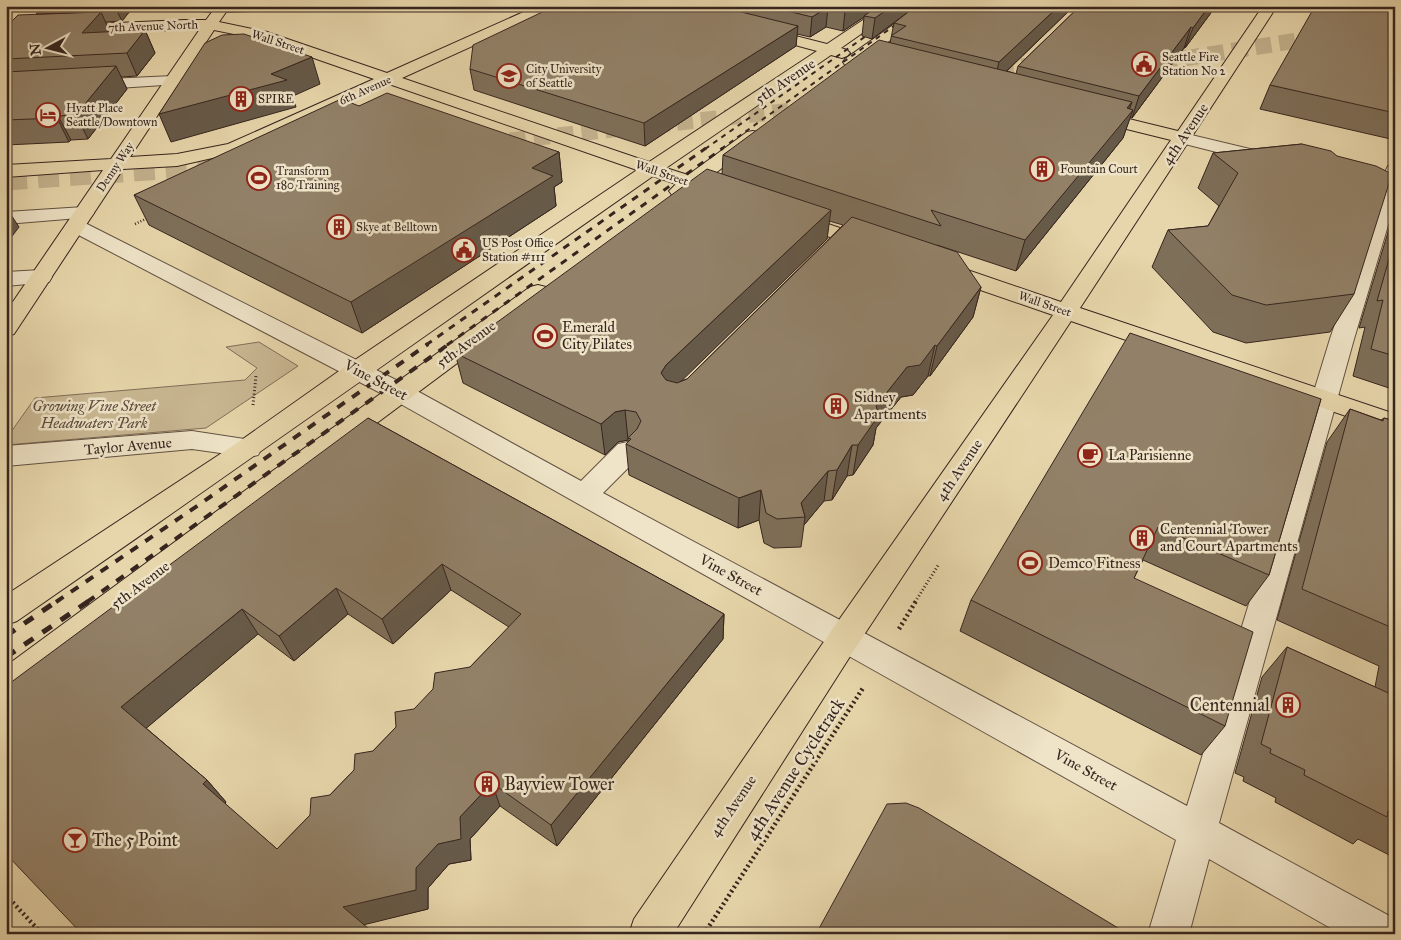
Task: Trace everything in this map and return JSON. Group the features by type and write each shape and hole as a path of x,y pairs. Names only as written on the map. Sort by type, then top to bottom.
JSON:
{"main road":[{"name":"7th Avenue North","path":"191,8 275,6"},
{"name":"6th Avenue","path":"6,171 177,160 232,148 549,6"},
{"name":"5th Avenue","path":"6,612 249,448 358,370 651,170 894,6"},
{"name":"5th Avenue","path":"839,72 929,6"},
{"name":"4th Avenue","path":"649,934 845,638 1270,6"},
{"name":"Denny Way","path":"6,329 223,7"},
{"name":"7th Avenue North","path":"6,32 184,24 211,25"},
{"name":"Wall Street","path":"211,25 262,35 744,201"},
{"path":"742,26 880,62"},
{"path":"1074,110 1183,138"},
{"name":"5th Avenue","path":"665,200 770,123"},
{"path":"772,211 891,252"},
{"name":"Wall Street","path":"928,264 1395,424"},
{"name":"5th Avenue","path":"6,686 400,392 553,281"}],"street":[{"path":"73,86 172,81"},
{"path":"1183,138 1286,163"},
{"path":"1168,934 1384,192 1395,170"},
{"path":"6,218 80,220"},
{"name":"Vine Street","path":"80,220 400,392 1382,934"},
{"path":"828,252 844,236"},
{"path":"6,279 41,277"},
{"name":"Taylor Avenue","path":"6,456 192,440 249,448"},
{"path":"584,495 628,451"}],"path":[{"path":"130,227 156,214"},
{"path":"253,408 256,376"},
{"name":"4th Avenue Cycletrack","path":"704,934 822,753 907,617"},
{"path":"6,895 42,934"}],"green space":[{"name":"Growing Vine Street Headwaters Park","path":"259,342 298,366 206,428 6,445 6,439 35,398 245,380 257,368 226,347"}],"building":[{"path":"45,6 121,6 117,11 36,14"},
{"path":"555,6 717,6 798,26 644,123 470,69 473,45"},
{"path":"767,6 853,6 845,11 828,7 812,17"},
{"path":"878,6 892,6 875,18 864,16"},
{"path":"916,6 1059,6 999,62 891,36 906,26 894,23"},
{"path":"1080,6 1209,6 1139,96 1018,66"},
{"path":"1315,6 1395,6 1395,113 1270,85"},
{"path":"101,12 82,33 145,30 127,53 6,59 6,24 9,24 18,15"},
{"path":"244,34 312,57 271,74 287,80 159,114 205,43 222,35"},
{"path":"879,40 1132,102 1127,108 1133,110 1025,240 931,210 941,226 723,155"},
{"path":"116,66 76,115 58,116 57,118 6,120 6,72"},
{"name":"Skye at Belltown","path":"387,93 559,152 532,168 553,176 351,302 134,195 341,99 359,106"},
{"path":"1302,144 1331,151 1337,156 1376,166 1392,174 1354,294 1266,305 1232,295 1168,230 1208,226 1238,173 1213,153"},
{"path":"707,169 831,210 666,365 661,373 666,380 677,383 687,379 852,217 957,252 981,287 937,346 935,345 920,365 907,367 876,406 879,415 858,445 852,445 837,470 828,471 801,503 805,517 777,519 766,513 761,490 739,498 626,444 631,439 628,438 637,429 641,421 636,412 625,410 615,412 601,424 455,353"},
{"path":"1395,238 1395,356 1371,349 1383,300 1377,301"},
{"name":"Centennial Tower and Court Apartments","path":"1130,333 1321,399 1269,575 1158,527 1134,578 1253,632 1225,726 971,600"},
{"path":"1350,409 1383,421 1384,418 1395,421 1395,629 1302,589"},
{"path":"368,418 724,614 551,825 492,783 460,817 461,839 438,844 416,868 416,890 343,907 375,934 82,934 6,854 6,686","holes":["442,564 521,614 470,667 435,673 433,689 414,709 395,712 396,727 373,751 355,754 354,770 330,795 311,798 310,815 277,849 203,784 207,780 121,707 242,609 279,636 336,588 382,619"]},
{"path":"1287,647 1395,696 1395,814 1388,811 1387,817 1304,775 1305,770 1270,753 1271,749 1261,744"},
{"path":"906,803 919,808 1128,934 816,934 887,804"}],"tunnel":[{"path":"1137,66 1395,25"},
{"path":"974,73 1055,62"},
{"path":"486,143 816,108"},
{"path":"6,180 232,164"}],"railway":[{"path":"721,149 922,6"},
{"path":"705,149 876,29"},
{"path":"426,345 706,148"},
{"path":"447,345 723,148"},
{"path":"56,602 200,504 428,344"},
{"path":"87,602 449,344"},
{"path":"6,636 57,601"},
{"path":"6,657 89,601"}],"place":[{"name":"Seattle Fire Station No 2","path":"1144,64"},
{"name":"City University of Seattle","path":"509,76"},
{"name":"SPIRE","path":"241,99"},
{"name":"Hyatt Place Seattle/Downtown","path":"48,115"},
{"name":"Fountain Court","path":"1042,169"},
{"name":"Transform 180 Training","path":"259,178"},
{"name":"Skye at Belltown","path":"339,227"},
{"name":"US Post Office Station #111","path":"464,250"},
{"name":"Emerald City Pilates","path":"545,336"},
{"name":"Sidney Apartments","path":"836,406"},
{"name":"La Parisienne","path":"1090,455"},
{"name":"Centennial Tower and Court Apartments","path":"1142,538"},
{"name":"Demco Fitness","path":"1030,563"},
{"name":"Centennial","path":"1288,705"},
{"name":"Bayview Tower","path":"487,784"},
{"name":"The 5 Point","path":"75,840"}]}
